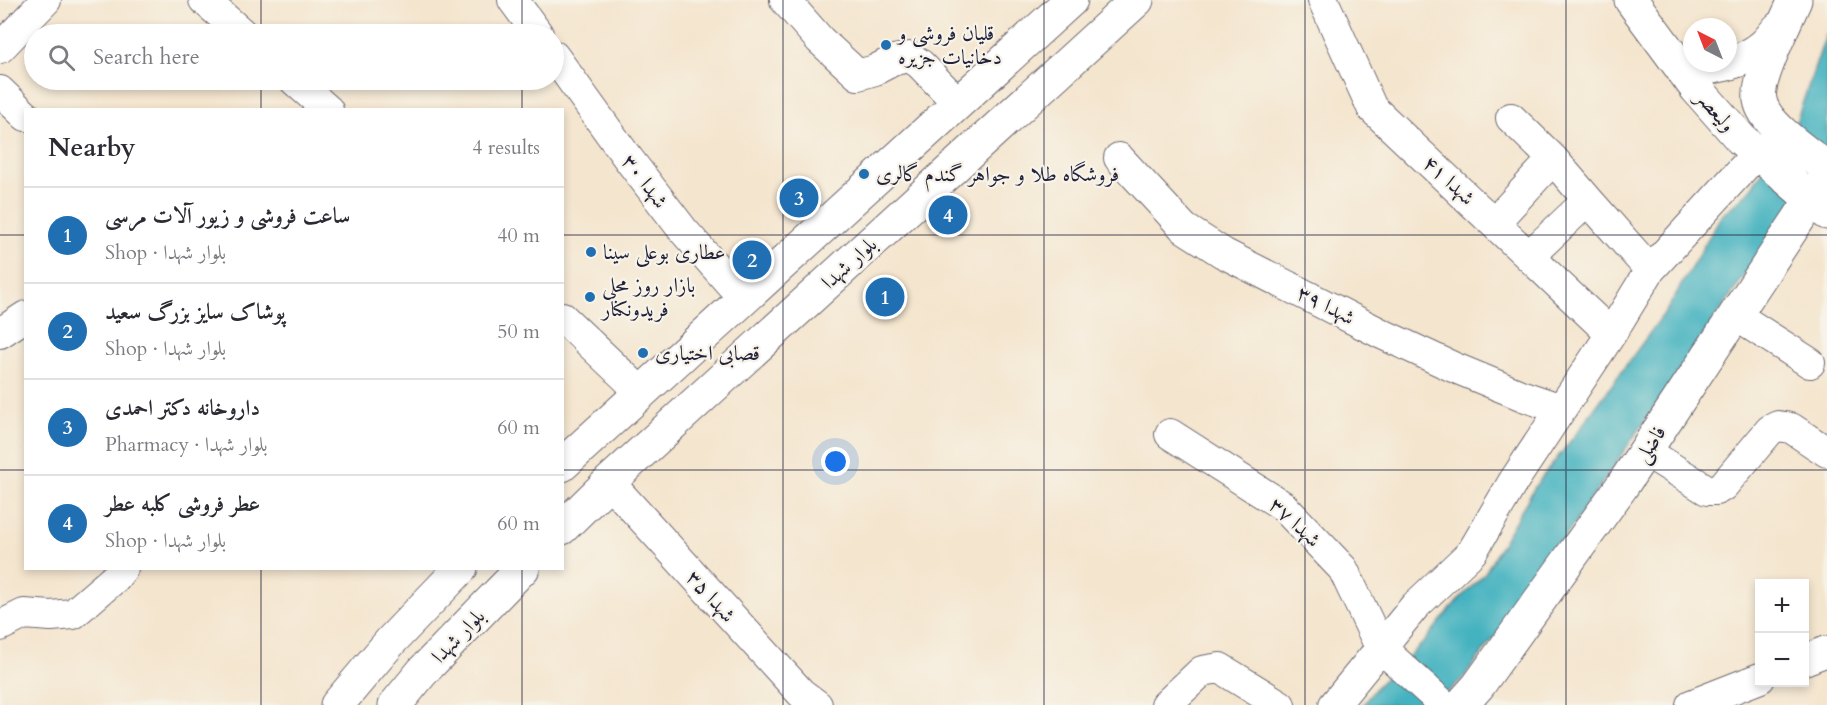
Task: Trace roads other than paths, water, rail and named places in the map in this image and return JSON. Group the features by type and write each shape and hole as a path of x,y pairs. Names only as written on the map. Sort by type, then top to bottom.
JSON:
{"main road":[{"name":"بلوار شهدا","path":"564,526 609,482 1137,0"},
{"name":"ولیعصر","path":"1631,0 1683,71"},
{"name":"بلوار شهدا","path":"564,463 1069,2"},
{"path":"1069,2 1097,36"},
{"path":"1737,61 1763,46 1791,9"},
{"name":"ولیعصر","path":"1684,72 1741,139 1768,149 1766,113 1760,99 1762,82 1791,9"},
{"path":"1768,149 1821,186"},
{"name":"فاضلی","path":"1461,705 1478,686 1622,486 1821,186"},
{"name":"بلوار شهدا","path":"395,705 423,671 521,570"},
{"path":"337,705 452,572"}],"street":[{"path":"0,48 46,0"},
{"path":"204,0 232,24"},
{"path":"513,0 531,24"},
{"path":"785,0 820,40 858,75 875,70 894,60 910,57 920,64 958,103"},
{"name":"شهدا ۴۱","path":"1323,0 1372,108 1611,334"},
{"name":"شهدا ۳۰","path":"564,70 683,230 744,300"},
{"path":"305,90 326,108"},
{"path":"0,92 24,114"},
{"path":"1511,118 1553,159 1650,270"},
{"path":"1334,705 1416,606 1472,552 1513,482 1611,334 1650,270 1768,149"},
{"name":"شهدا ۳۹","path":"1119,158 1184,228 1223,253 1402,343 1523,396 1561,409"},
{"path":"1494,223 1553,159"},
{"path":"1529,256 1588,200"},
{"path":"1735,315 1810,363"},
{"path":"0,333 24,317"},
{"path":"564,319 642,393"},
{"path":"1646,451 1707,490 1716,490 1723,486 1770,430 1778,426 1791,428 1827,452"},
{"name":"شهدا ۳۷","path":"1170,434 1283,506 1343,570 1380,648"},
{"name":"شهدا ۳۵","path":"609,482 802,701"},
{"path":"0,626 24,614 51,616 73,614 121,570"},
{"path":"1380,648 1444,705"},
{"path":"1809,658 1827,651"},
{"path":"1166,705 1202,671 1220,668 1280,705"},
{"path":"1691,705 1755,680"}],"water":[{"path":"1827,32 1827,155 1511,616 1464,677 1434,705 1363,705 1378,685 1424,642 1451,608 1485,573 1536,485 1668,308 1721,216 1748,192 1795,125"}],"place":[{"name":"قلیان فروشی و دخانیات جزیره","path":"886,45"},
{"name":"فروشگاه طلا و جواهر گندم گالری","path":"864,174"},
{"name":"داروخانه دکتر احمدی","path":"799,198"},
{"name":"عطر فروشی کلبه عطر","path":"948,215"},
{"name":"عطاری بوعلی سینا","path":"591,252"},
{"name":"پوشاک سایز بزرگ سعید","path":"752,260"},
{"name":"بازار روز محلی فریدونکنار","path":"590,297"},
{"name":"ساعت فروشی و زیور آلات مرسی","path":"885,297"},
{"name":"قصابی اختیاری","path":"643,353"}]}
